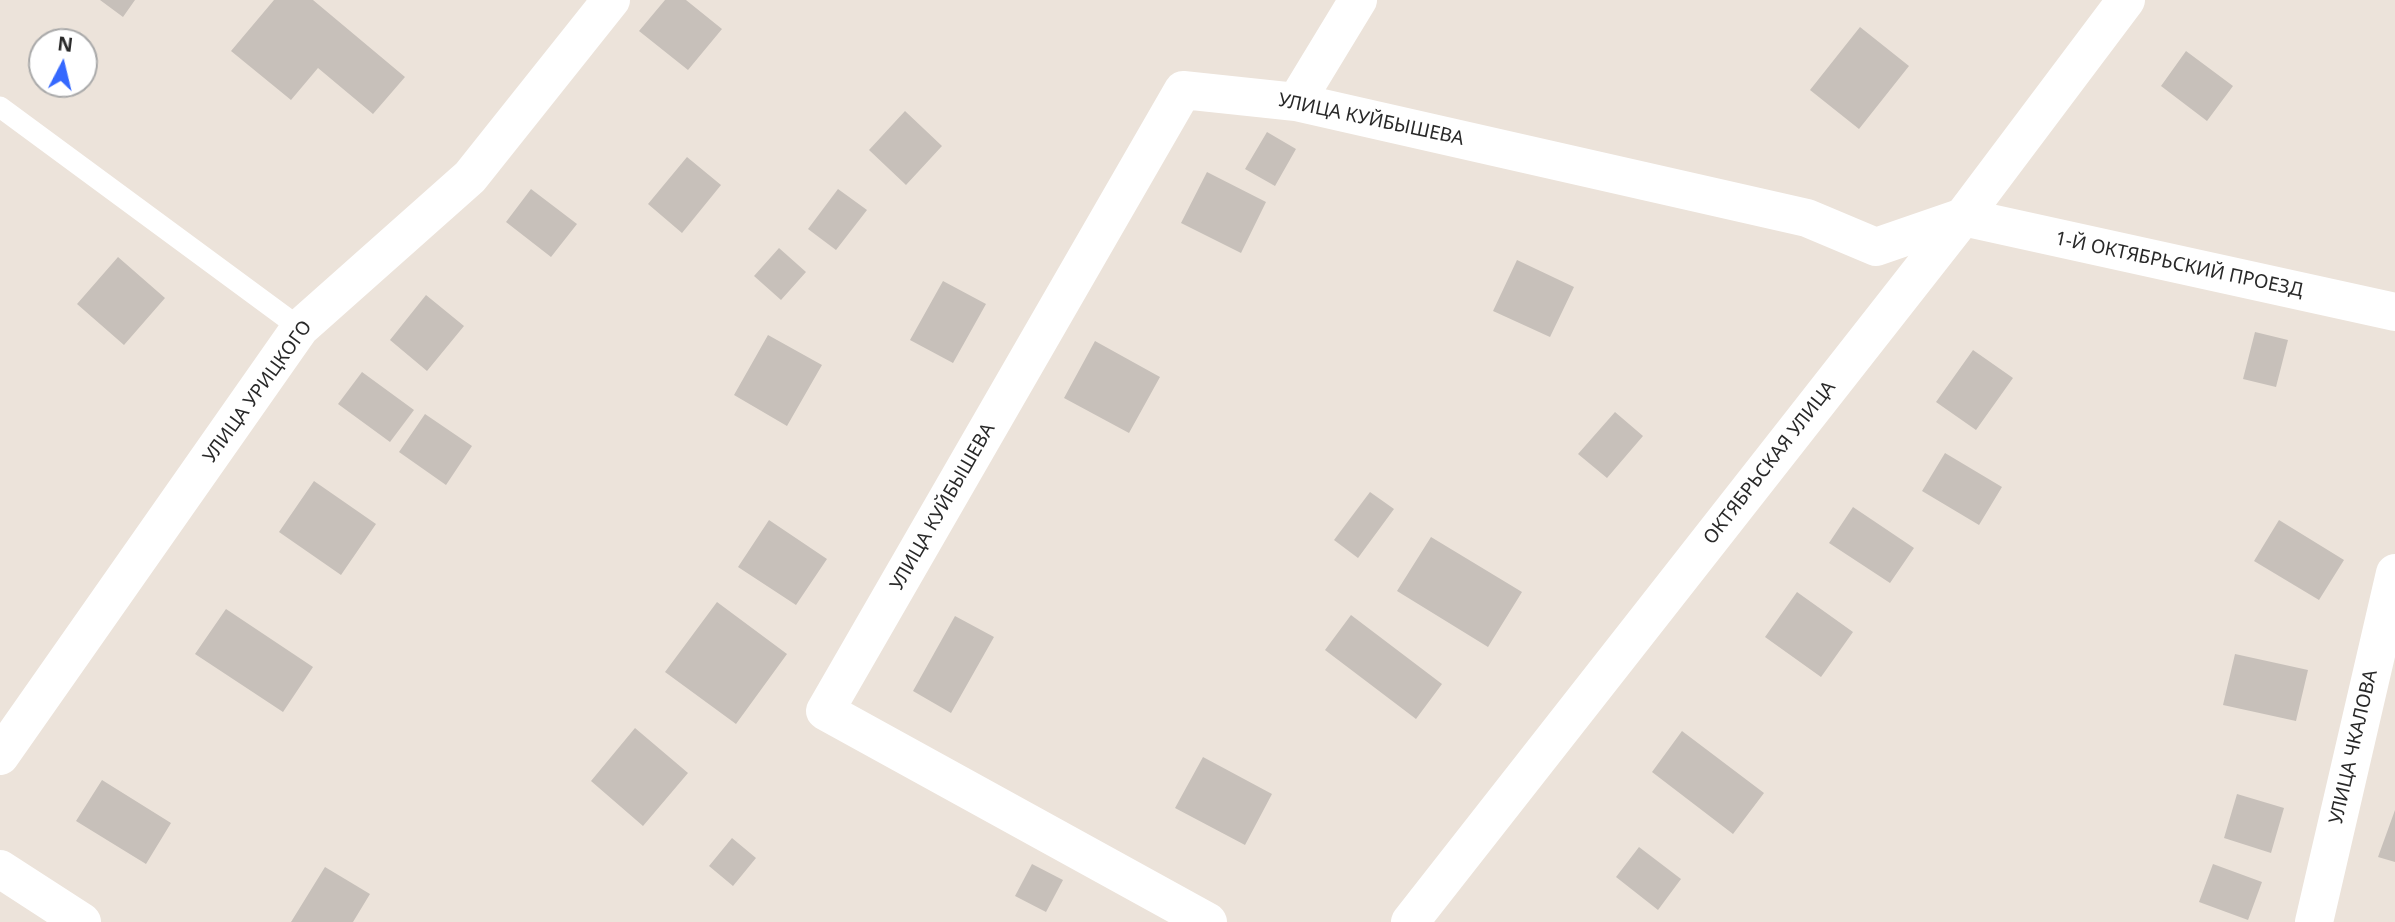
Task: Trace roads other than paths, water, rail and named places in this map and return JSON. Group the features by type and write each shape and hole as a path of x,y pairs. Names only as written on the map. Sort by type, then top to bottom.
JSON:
{"street":[{"name":"УЛИЦА УРИЦКОГО","path":"0,756 300,328 470,177 611,0"},
{"path":"1296,102 1358,0"},
{"name":"ОКТЯБРЬСКАЯ УЛИЦА","path":"1410,922 1963,217 2126,0"},
{"name":"УЛИЦА КУЙБЫШЕВА","path":"1208,922 825,711 1183,90 1296,102 1807,218 1876,247 1963,217"},
{"name":"1-Й ОКТЯБРЬСКИЙ ПРОЕЗД","path":"1963,217 2395,312"},
{"name":"УЛИЦА ЧКАЛОВА","path":"2314,922 2395,573"},
{"path":"0,870 82,922"}],"lane":[{"path":"0,107 300,328"}]}
